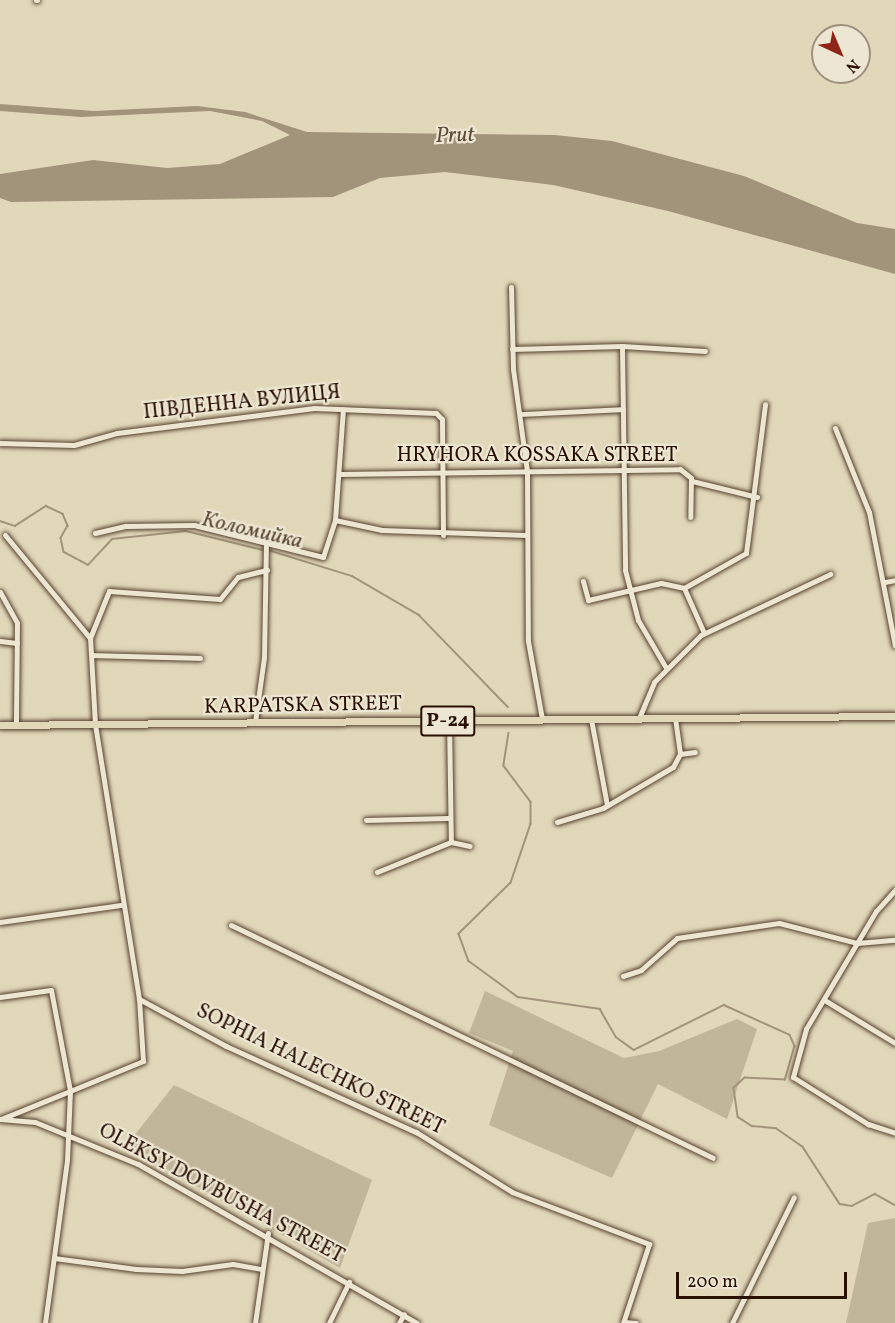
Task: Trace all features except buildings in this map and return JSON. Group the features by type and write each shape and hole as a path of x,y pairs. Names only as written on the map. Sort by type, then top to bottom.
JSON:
{"main road":[{"name":"KARPATSKA STREET","path":"0,725 895,716"}],"street":[{"path":"511,287 512,349 522,414 527,471 528,641 542,719"},
{"path":"512,349 622,346 705,351"},
{"path":"622,346 623,470 628,589 638,620 666,668"},
{"path":"583,581 588,600 661,583 684,588 749,551 757,497 765,404"},
{"path":"95,533 126,526 194,525 266,549 323,556 335,520 343,409"},
{"name":"ПІВДЕННА ВУЛИЦЯ","path":"0,443 74,445 154,428 343,409 440,415 444,473 443,535"},
{"path":"522,414 623,409"},
{"path":"835,428 869,512 885,582 895,644"},
{"name":"HRYHORA KOSSAKA STREET","path":"340,474 681,470 692,481 690,517"},
{"path":"692,481 757,497"},
{"path":"335,520 443,535 526,535"},
{"path":"5,535 90,638"},
{"path":"255,722 267,570 266,549"},
{"path":"0,1119 142,1063 139,999 121,905 95,724 90,638 109,591 220,599 234,579 267,570"},
{"path":"639,718 647,692 666,668 704,633 830,574"},
{"path":"885,582 895,580"},
{"path":"684,588 704,633"},
{"path":"0,592 16,620 16,725"},
{"path":"0,641 17,643"},
{"path":"92,656 200,658"},
{"path":"591,718 607,804"},
{"path":"557,822 607,804 673,767 680,754 675,718"},
{"path":"449,721 448,818 451,842"},
{"path":"680,754 695,752"},
{"path":"366,820 448,818"},
{"path":"377,872 451,842 470,846"},
{"path":"895,890 857,942 826,1001 806,1029 793,1077 868,1124 895,1133"},
{"path":"0,922 121,905"},
{"path":"623,976 641,970 677,938 779,922 857,942 895,940"},
{"path":"231,925 713,1158"},
{"path":"0,997 51,990 70,1091 70,1133 45,1323"},
{"name":"SOPHIA HALECHKO STREET","path":"139,999 226,1046 416,1132 512,1192 650,1244 624,1322"},
{"path":"826,1001 895,1043"},
{"name":"OLEKSY DOVBUSHA STREET","path":"0,1119 35,1122 70,1133 268,1233 417,1323"},
{"path":"732,1323 794,1197"},
{"path":"255,1323 268,1233"},
{"path":"54,1258 136,1269 182,1271 231,1264 261,1269"},
{"path":"329,1323 350,1282"},
{"path":"399,1323 404,1314"},
{"path":"624,1322 636,1323"}],"shaded area":[{"path":"485,991 624,1058 659,1051 737,1019 757,1029 727,1119 658,1084 612,1178 489,1125 513,1051 469,1033"},
{"path":"174,1085 372,1180 340,1268 126,1146"},
{"path":"895,1218 895,1323 846,1323 868,1223"}],"water":[{"name":"Prut","path":"0,104 94,111 197,106 245,112 307,132 555,135 612,141 744,176 857,223 895,229 895,274 668,211 553,185 445,172 380,178 333,197 11,202 0,198 0,174 93,160 167,168 220,164 290,135 262,121 210,111 81,117 0,111"}],"waterway":[{"name":"Коломийка","path":"0,521 15,526 46,506 63,514 68,526 61,538 64,552 88,565 112,539 186,531 263,550"},
{"name":"Коломийка","path":"268,550 352,576 419,615 508,707"},
{"name":"Коломийка","path":"509,733 504,766 531,802 531,824 511,883 459,934 469,961 518,997 600,1009 616,1037 634,1050 724,1005 790,1035 795,1046 785,1080 745,1078 734,1088 738,1117 752,1126 776,1128 803,1147 840,1204 852,1206 875,1194 895,1205"}]}
